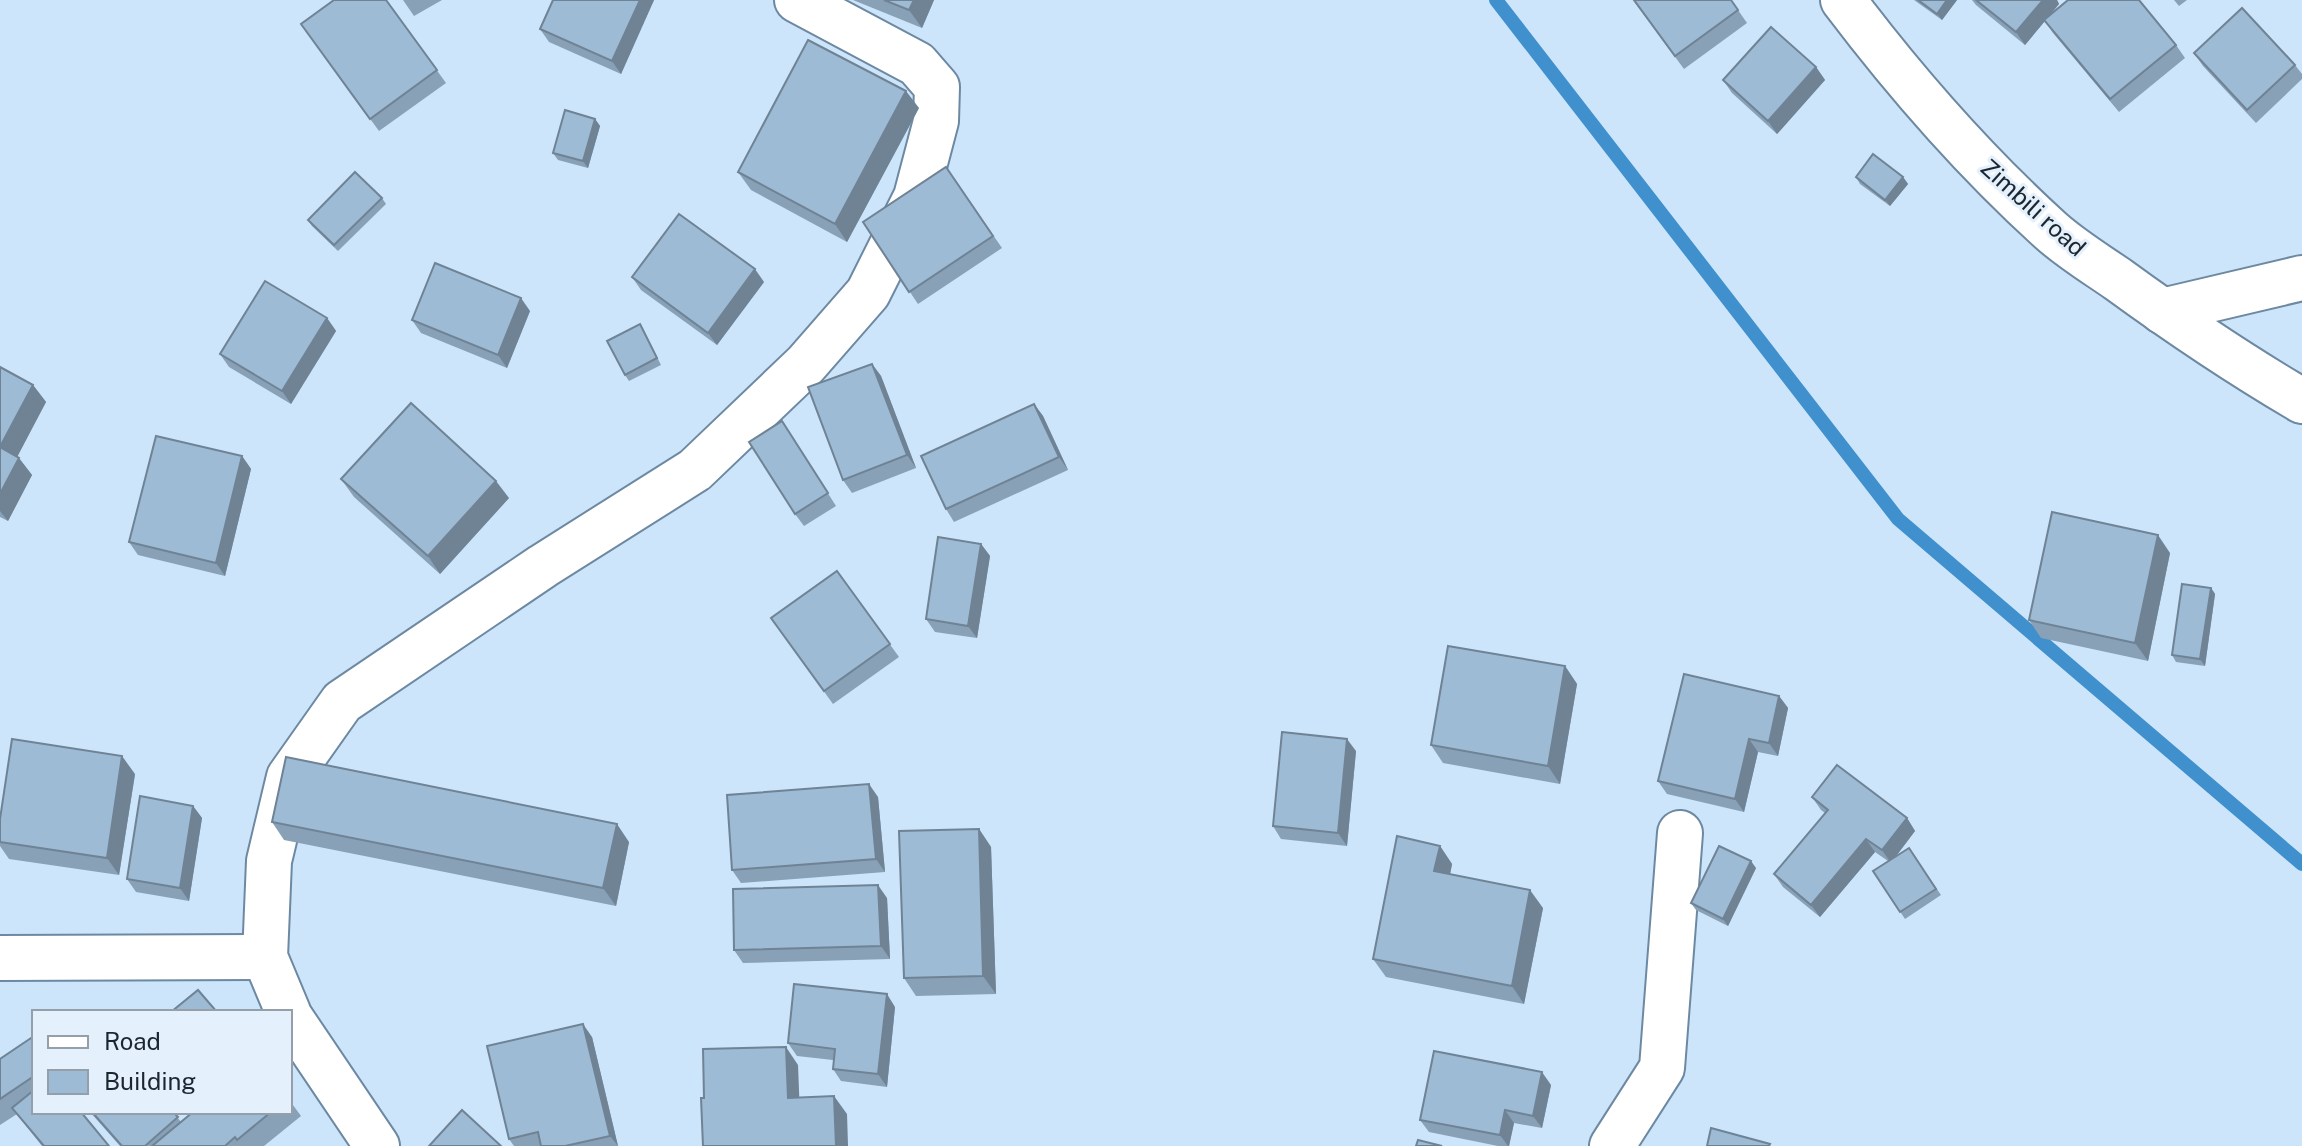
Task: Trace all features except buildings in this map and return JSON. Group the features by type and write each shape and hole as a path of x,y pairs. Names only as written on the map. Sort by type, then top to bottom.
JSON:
{"street":[{"path":"287,1010 265,957 269,861 289,777 342,702 543,566 695,470 806,364 868,293 916,197 936,121 937,87 917,64 797,0"},
{"name":"Zimbili road","path":"1843,0 1889,61 1961,142 2052,232 2162,311 2302,401"},
{"path":"2162,311 2302,278"},
{"path":"1612,1146 1662,1068 1680,833"},
{"path":"0,958 265,957"},
{"path":"292,1019 377,1146"}],"waterway":[{"path":"1496,0 1898,519 2302,864"}]}
